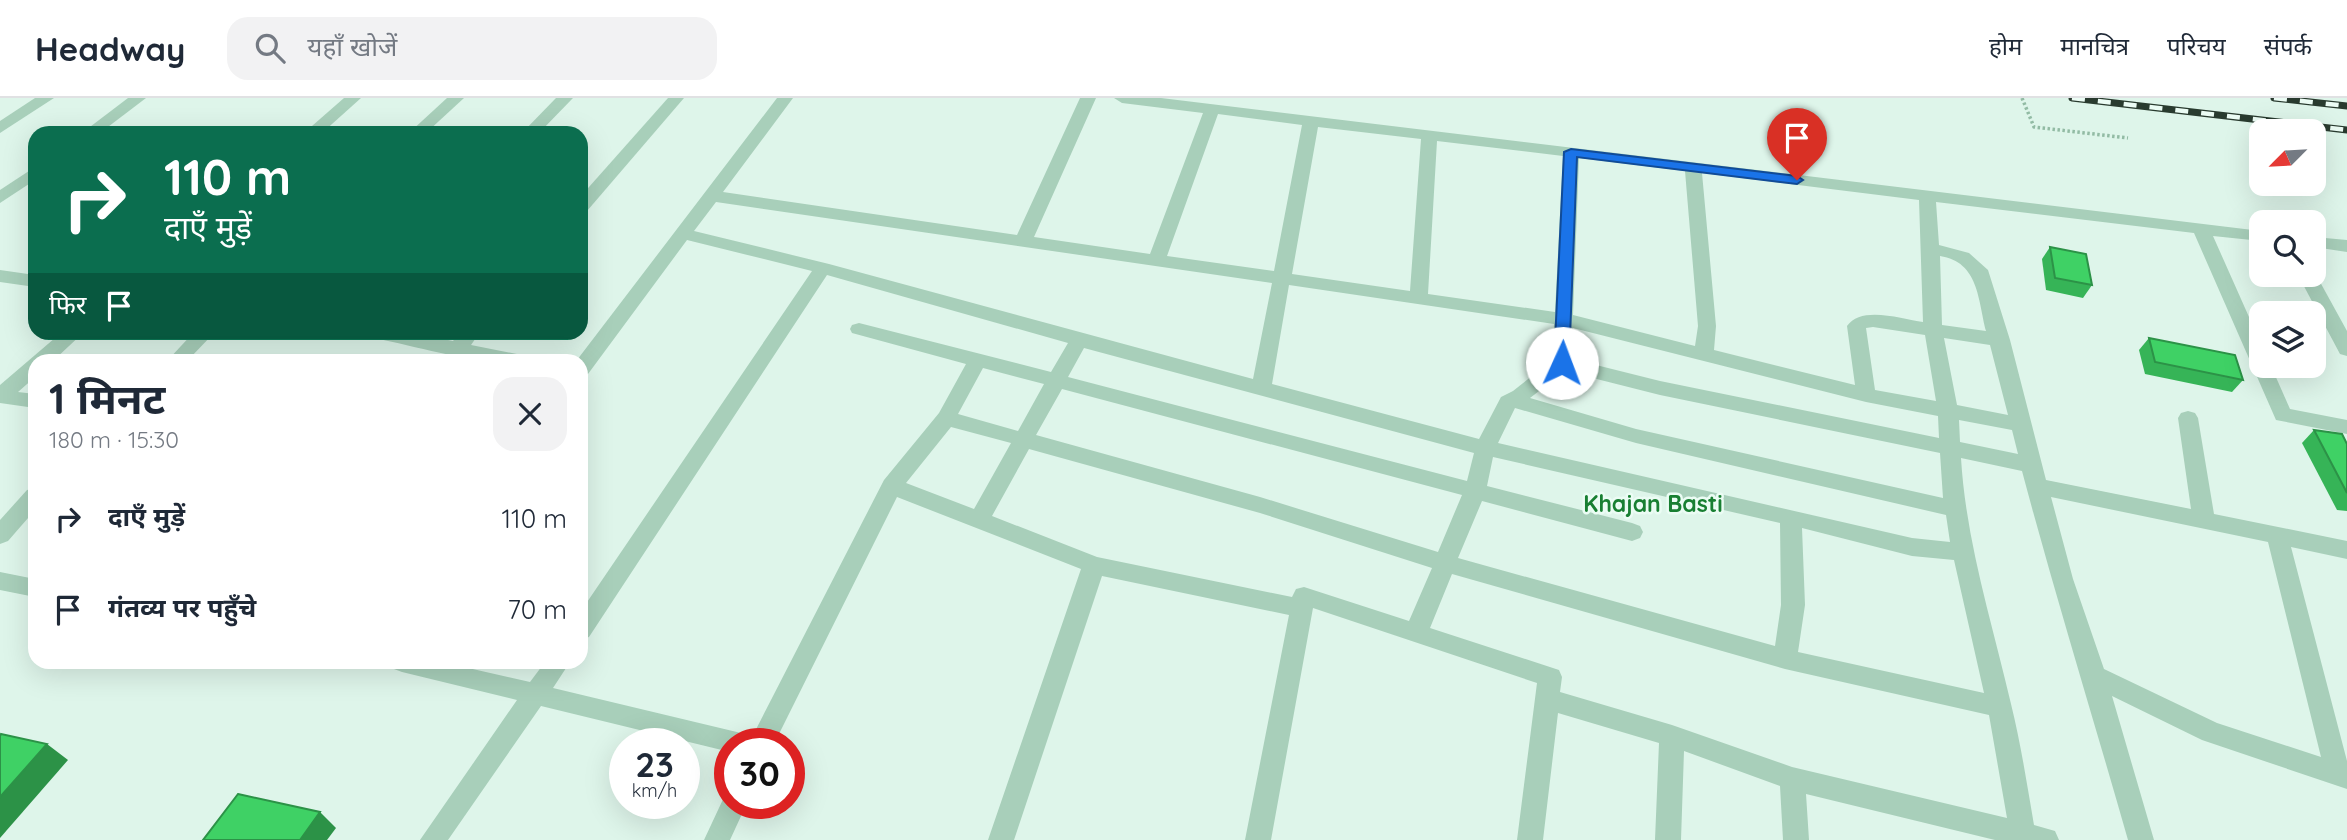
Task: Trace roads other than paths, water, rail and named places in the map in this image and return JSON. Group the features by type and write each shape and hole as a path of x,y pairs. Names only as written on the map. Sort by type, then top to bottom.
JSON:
{"street":[{"path":"0,128 46,98"},
{"path":"100,126 138,98"},
{"path":"320,126 354,98"},
{"path":"425,126 456,98"},
{"path":"537,126 565,98"},
{"path":"588,199 676,98"},
{"path":"588,360 785,98"},
{"path":"1023,241 1088,98"},
{"path":"1122,98 2249,235"},
{"path":"1157,260 1212,109"},
{"path":"1261,389 1311,121"},
{"path":"1419,298 1429,135"},
{"path":"1562,363 1571,152"},
{"path":"1693,167 1707,326 1704,355"},
{"path":"0,198 28,177"},
{"path":"1548,699 1672,736 1792,779 2035,838 1963,552 1949,447 1948,411 1933,329 1927,195"},
{"path":"712,196 1563,319 1866,395 2022,425"},
{"path":"2201,229 2249,339"},
{"path":"683,234 823,268 1079,340 1485,448 1912,547 1963,552"},
{"path":"2326,243 2347,246"},
{"path":"1931,250 1950,251 1971,261 1979,270 2000,340 2062,579 2094,676 2141,840"},
{"path":"588,620 823,268"},
{"path":"0,276 28,280"},
{"path":"2313,287 2347,349"},
{"path":"1866,395 1856,326 1861,322 1873,321 2000,340"},
{"path":"859,329 1632,533"},
{"path":"49,354 66,340"},
{"path":"183,354 198,340"},
{"path":"409,340 476,354"},
{"path":"456,351 465,340"},
{"path":"979,520 1079,340"},
{"path":"769,728 892,486 946,418 978,360"},
{"path":"1416,633 1475,491 1485,448 1511,400 1562,363"},
{"path":"1562,363 1660,388 1949,447 2035,475 2204,520 2347,551"},
{"path":"0,396 28,372"},
{"path":"2266,378 2283,415 2347,427"},
{"path":"0,396 28,400"},
{"path":"1511,400 1649,439 1956,509"},
{"path":"946,418 1260,505 1445,563 1785,659 2000,707"},
{"path":"2188,418 2204,520"},
{"path":"892,486 1094,565 1302,608"},
{"path":"0,535 28,504"},
{"path":"1785,659 1793,605 1791,517"},
{"path":"2277,536 2342,776"},
{"path":"1001,840 1094,565"},
{"path":"0,581 28,587"},
{"path":"1258,840 1304,596 1550,677 1530,840"},
{"path":"431,669 714,737"},
{"path":"433,840 553,669"},
{"path":"2094,676 2211,732 2342,776"},
{"path":"1668,840 1672,736"},
{"path":"1792,779 1796,840"},
{"path":"717,840 727,819"}],"railway":[{"path":"2072,98 2347,130"},
{"path":"2274,98 2347,106"}],"district":[{"name":"Khajan Basti","path":"1653,503"}]}
